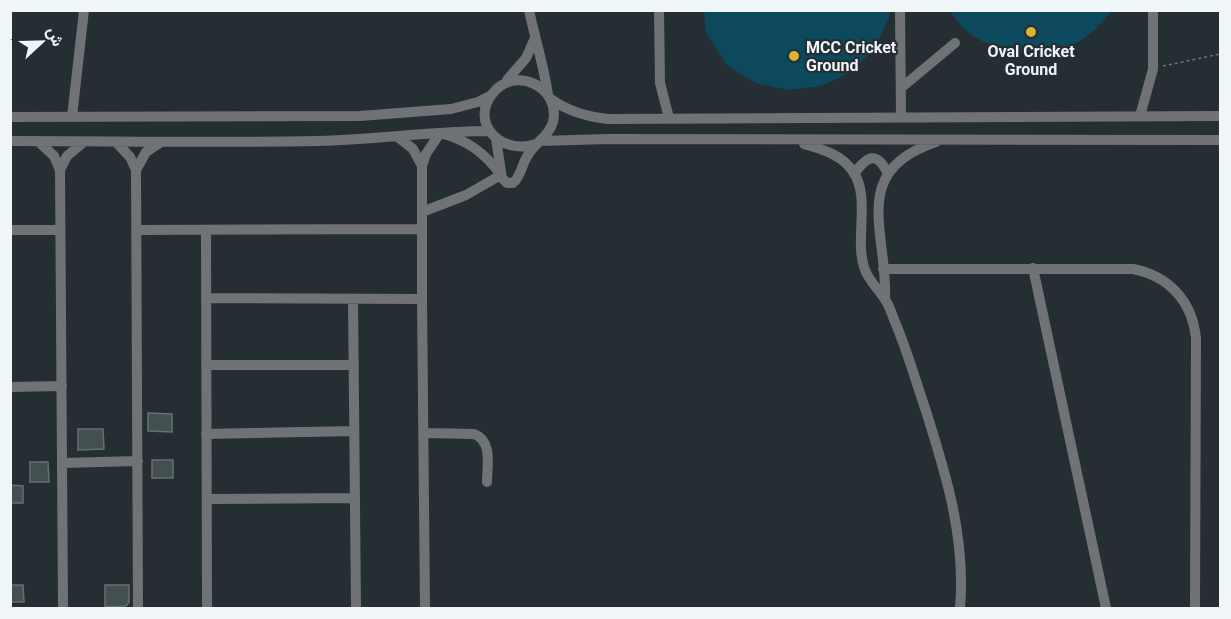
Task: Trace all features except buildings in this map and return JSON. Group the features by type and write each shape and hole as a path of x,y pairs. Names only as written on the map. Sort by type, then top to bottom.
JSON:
{"street":[{"path":"72,117 84,10"},
{"path":"440,133 468,143 481,152 507,183 515,181 524,162 548,133 553,122 554,110 529,10"},
{"path":"659,10 660,83 669,118"},
{"path":"900,10 901,117"},
{"path":"1140,116 1153,69 1153,10"},
{"path":"501,175 493,135 485,114 490,96 520,67 535,38"},
{"path":"901,88 956,43"},
{"path":"505,82 529,81 540,86 549,97 564,108 594,117 1221,116"},
{"path":"10,117 298,117 391,114 451,109 478,102 490,96"},
{"path":"425,609 422,166 426,154 440,133"},
{"path":"10,141 316,141 440,133 493,135 502,144 518,148 538,143 608,138 1217,140"},
{"path":"398,137 413,149 422,166"},
{"path":"885,299 878,205 880,194 888,174 909,154 946,139"},
{"path":"790,140 834,154 849,166 854,174 860,191 860,245 863,265 870,280 885,299 908,356 951,493 961,556 960,609"},
{"path":"38,141 54,156 60,170 63,609"},
{"path":"60,170 67,156 85,141"},
{"path":"136,170 147,152 164,141"},
{"path":"116,142 130,157 136,170 138,609"},
{"path":"854,174 862,162 870,158 879,160 888,174"},
{"path":"422,212 466,195 501,175"},
{"path":"136,230 422,229"},
{"path":"10,230 60,230"},
{"path":"206,230 207,609"},
{"path":"1033,268 1106,609"},
{"path":"883,269 1142,270 1159,277 1174,288 1190,311 1196,338 1195,609"},
{"path":"206,298 422,299"},
{"path":"353,298 356,609"},
{"path":"206,365 354,365"},
{"path":"10,387 62,386"},
{"path":"206,434 354,431"},
{"path":"424,433 474,434 482,438 487,448 487,482"},
{"path":"62,463 138,461"},
{"path":"207,499 355,498"}],"path":[{"path":"1153,69 1221,54"}],"shaded area":[{"name":"MCC Cricket Ground","path":"704,10 890,11 875,48 851,72 821,86 788,90 755,83 727,65 706,33"},
{"name":"Oval Cricket Ground","path":"950,11 1112,11 1090,34 1076,43 1060,49 1026,52 993,46 977,38 964,29"}],"place":[{"name":"Oval Cricket Ground","path":"1031,32"},
{"name":"MCC Cricket Ground","path":"794,56"}]}
